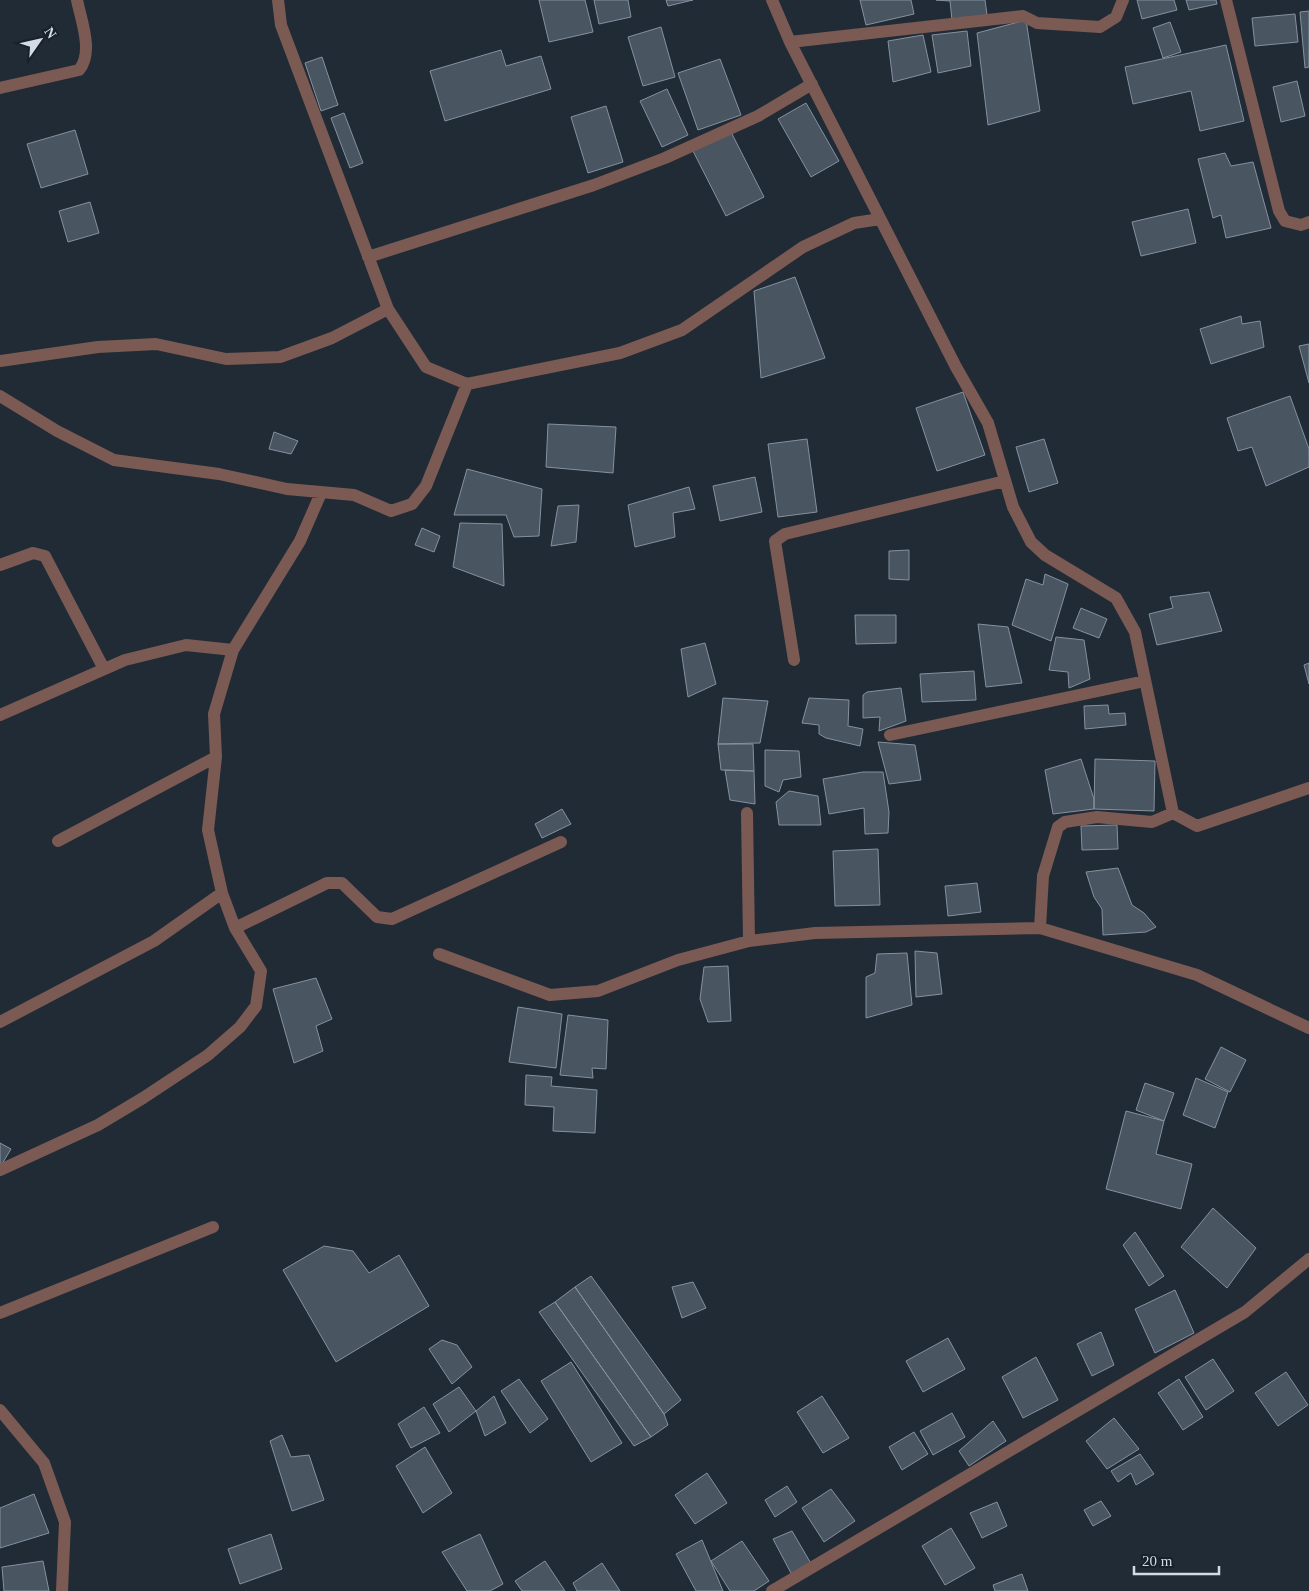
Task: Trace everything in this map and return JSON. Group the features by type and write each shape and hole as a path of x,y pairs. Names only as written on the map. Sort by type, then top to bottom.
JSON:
{"street":[{"path":"0,88 79,70 84,65 87,55 77,0"},
{"path":"278,0 281,25 388,309 426,367 467,384 620,353 682,330 803,247 854,223 880,218"},
{"path":"772,0 790,42 956,367 988,423 1013,507 1032,542 1045,555 1116,598 1135,632 1173,813 1197,826 1309,788"},
{"path":"790,42 1023,16 1037,23 1100,27 1116,17 1123,0"},
{"path":"1226,0 1280,212 1285,221 1301,224 1309,222"},
{"path":"368,257 594,185 665,158 758,116 812,84"},
{"path":"0,361 98,347 156,344 226,360 280,357 332,338 388,309"},
{"path":"0,396 57,431 114,460 219,474 287,490 354,495 391,511 412,504 426,486 467,384"},
{"path":"794,660 775,541 785,534 1005,481"},
{"path":"0,1170 98,1125 143,1098 208,1055 240,1027 256,1006 261,972 235,928 222,894 208,830 216,757 214,714 233,650 300,541 322,493"},
{"path":"0,565 33,553 45,556 104,669"},
{"path":"0,715 125,660 186,645 233,650"},
{"path":"890,735 1145,681"},
{"path":"58,841 216,757"},
{"path":"747,813 749,941"},
{"path":"1040,928 1043,876 1058,827 1065,822 1097,816 1152,822 1173,813"},
{"path":"235,928 327,883 342,883 377,917 392,919 561,842"},
{"path":"0,1022 72,986 154,941 222,894"},
{"path":"439,954 550,995 598,991 678,960 749,941 815,933 1040,928 1197,975 1309,1028"},
{"path":"0,1313 213,1227"},
{"path":"772,1591 1245,1312 1309,1260"},
{"path":"0,1410 44,1463 65,1522 62,1591"}],"building":[{"path":"539,0 585,0 593,32 549,42"},
{"path":"594,0 628,0 631,17 599,24"},
{"path":"666,0 693,0 668,6"},
{"path":"860,0 911,0 914,14 866,25"},
{"path":"936,0 985,0 987,15 952,20 950,1"},
{"path":"1137,0 1174,0 1177,10 1142,19"},
{"path":"1186,0 1216,0 1217,4 1189,10"},
{"path":"1309,11 1309,67 1305,68 1300,12"},
{"path":"1295,14 1298,42 1255,46 1252,18"},
{"path":"1026,20 1040,111 988,125 977,33"},
{"path":"1170,22 1181,52 1163,58 1153,28"},
{"path":"661,27 675,77 643,86 628,37"},
{"path":"967,31 971,66 938,73 932,35"},
{"path":"923,35 931,72 893,82 888,41"},
{"path":"1226,45 1244,121 1200,131 1191,91 1133,104 1125,67"},
{"path":"501,50 506,66 541,56 551,89 445,121 430,71"},
{"path":"322,57 338,105 321,111 305,63"},
{"path":"720,59 741,115 698,130 678,73"},
{"path":"1297,81 1305,116 1281,122 1273,87"},
{"path":"667,89 688,135 662,147 640,101"},
{"path":"806,103 839,161 811,177 778,119"},
{"path":"606,106 623,162 588,173 571,117"},
{"path":"344,113 363,163 350,168 331,118"},
{"path":"75,130 88,174 41,188 27,144"},
{"path":"731,132 764,197 726,216 693,151"},
{"path":"1225,153 1231,166 1253,162 1271,228 1226,238 1221,215 1213,218 1198,159"},
{"path":"90,202 99,233 68,242 59,211"},
{"path":"1188,209 1196,243 1141,256 1132,222"},
{"path":"795,277 825,358 761,378 754,291"},
{"path":"1241,316 1242,324 1260,321 1264,347 1211,364 1200,329"},
{"path":"1309,344 1309,383 1299,346"},
{"path":"963,392 985,455 937,471 916,408"},
{"path":"1290,396 1309,449 1309,467 1266,486 1252,447 1238,451 1227,418"},
{"path":"548,424 616,427 613,473 546,467"},
{"path":"274,432 298,441 291,454 269,449"},
{"path":"807,439 817,512 778,517 768,444"},
{"path":"1044,439 1058,483 1029,492 1016,447"},
{"path":"467,469 542,489 539,536 514,537 506,515 454,515"},
{"path":"755,477 762,512 720,521 713,486"},
{"path":"689,487 695,509 673,513 675,537 635,547 628,505"},
{"path":"579,505 576,542 551,546 558,506"},
{"path":"460,523 502,524 504,586 453,567"},
{"path":"422,528 440,536 434,552 415,545"},
{"path":"909,550 909,580 889,579 889,551"},
{"path":"1045,574 1068,584 1051,641 1012,625 1026,579 1043,585"},
{"path":"1209,592 1222,631 1157,645 1149,614 1173,608 1170,597"},
{"path":"1081,608 1107,619 1099,638 1073,628"},
{"path":"855,615 896,615 896,643 856,644"},
{"path":"978,624 1008,627 1022,683 986,687"},
{"path":"1056,637 1084,640 1090,679 1069,688 1068,672 1049,670"},
{"path":"705,643 716,684 688,697 681,649"},
{"path":"1309,663 1309,684 1304,665"},
{"path":"974,671 976,700 922,702 920,674"},
{"path":"901,688 906,721 879,731 880,717 863,718 863,695 867,692"},
{"path":"723,698 768,701 760,743 718,744"},
{"path":"809,698 849,700 848,726 863,729 860,746 826,738 819,734 819,725 802,723"},
{"path":"1108,705 1109,714 1125,713 1126,725 1085,729 1084,706"},
{"path":"878,742 915,745 921,780 889,784"},
{"path":"718,744 753,744 754,771 721,770"},
{"path":"765,750 799,751 801,777 783,780 779,792 765,786"},
{"path":"1081,759 1094,799 1094,809 1053,814 1045,770"},
{"path":"1095,759 1155,761 1154,811 1094,809"},
{"path":"725,770 754,771 755,804 730,800"},
{"path":"863,772 883,772 889,812 888,833 865,834 864,808 829,814 823,779"},
{"path":"789,791 818,796 821,825 779,825 776,802"},
{"path":"562,809 571,824 542,838 535,824"},
{"path":"1117,825 1118,849 1082,850 1081,826"},
{"path":"878,849 880,905 835,906 833,851"},
{"path":"1118,868 1132,905 1144,913 1156,927 1146,932 1103,935 1102,909 1094,897 1086,872"},
{"path":"977,883 981,912 948,916 945,886"},
{"path":"915,951 937,953 942,994 916,997"},
{"path":"907,953 912,1005 866,1018 866,977 875,973 877,954"},
{"path":"728,966 731,1021 708,1022 700,999 704,967"},
{"path":"316,978 332,1019 316,1026 323,1051 294,1063 273,989"},
{"path":"518,1007 562,1014 556,1068 509,1062"},
{"path":"568,1015 608,1020 606,1069 592,1068 593,1078 560,1075"},
{"path":"1221,1047 1246,1060 1230,1092 1205,1079"},
{"path":"526,1075 552,1077 551,1086 597,1090 595,1133 553,1131 554,1107 525,1105"},
{"path":"1196,1078 1228,1092 1215,1128 1183,1115"},
{"path":"1145,1083 1174,1093 1164,1121 1136,1110"},
{"path":"1126,1111 1164,1121 1156,1154 1192,1164 1181,1209 1106,1189"},
{"path":"0,1143 11,1149 2,1164 0,1163"},
{"path":"1213,1208 1256,1248 1227,1288 1181,1247"},
{"path":"1135,1232 1164,1276 1149,1286 1123,1245"},
{"path":"324,1246 353,1251 369,1273 399,1255 429,1306 336,1362 283,1270"},
{"path":"591,1276 681,1400 664,1414 575,1287"},
{"path":"693,1282 706,1308 682,1318 672,1287"},
{"path":"575,1287 664,1414 668,1425 651,1437 555,1302"},
{"path":"1175,1290 1194,1333 1155,1353 1135,1309"},
{"path":"555,1302 651,1437 634,1446 539,1312"},
{"path":"1101,1332 1114,1365 1092,1376 1077,1344"},
{"path":"948,1338 965,1369 923,1392 906,1361"},
{"path":"442,1340 457,1345 472,1367 452,1384 429,1349"},
{"path":"1036,1357 1058,1400 1023,1418 1002,1377"},
{"path":"1213,1359 1234,1391 1206,1410 1185,1377"},
{"path":"571,1362 622,1443 591,1462 541,1381"},
{"path":"1286,1372 1308,1405 1278,1426 1255,1393"},
{"path":"519,1379 548,1419 530,1433 501,1391"},
{"path":"1179,1379 1203,1417 1183,1430 1158,1393"},
{"path":"459,1387 476,1411 449,1432 433,1404"},
{"path":"494,1396 506,1423 485,1436 476,1411"},
{"path":"822,1396 849,1438 823,1453 797,1412"},
{"path":"424,1407 440,1433 411,1448 398,1424"},
{"path":"952,1413 965,1437 933,1455 920,1431"},
{"path":"1114,1418 1139,1449 1107,1469 1086,1441"},
{"path":"993,1421 1006,1441 969,1466 959,1451"},
{"path":"914,1432 928,1454 902,1470 889,1447"},
{"path":"282,1435 291,1457 309,1455 324,1500 292,1511 270,1441"},
{"path":"425,1447 452,1493 423,1513 396,1466"},
{"path":"1140,1454 1154,1474 1136,1485 1131,1473 1118,1482 1111,1471"},
{"path":"707,1473 727,1503 695,1524 675,1495"},
{"path":"787,1486 797,1502 775,1517 765,1500"},
{"path":"831,1489 855,1521 824,1542 802,1508"},
{"path":"34,1494 49,1533 0,1548 0,1508"},
{"path":"1101,1501 1111,1516 1093,1526 1084,1510"},
{"path":"997,1502 1007,1526 982,1538 970,1513"},
{"path":"951,1528 975,1568 945,1585 922,1546"},
{"path":"792,1531 813,1567 792,1575 773,1539"},
{"path":"271,1534 282,1569 240,1584 228,1549"},
{"path":"480,1534 503,1584 490,1591 467,1591 442,1552"},
{"path":"702,1540 723,1591 696,1591 676,1554"},
{"path":"742,1541 769,1581 754,1591 730,1591 711,1561"},
{"path":"43,1561 49,1591 4,1591 2,1567"},
{"path":"545,1561 565,1591 522,1591 515,1581"},
{"path":"602,1563 620,1591 577,1591 573,1583"},
{"path":"1022,1574 1028,1591 995,1591 993,1585"}]}
